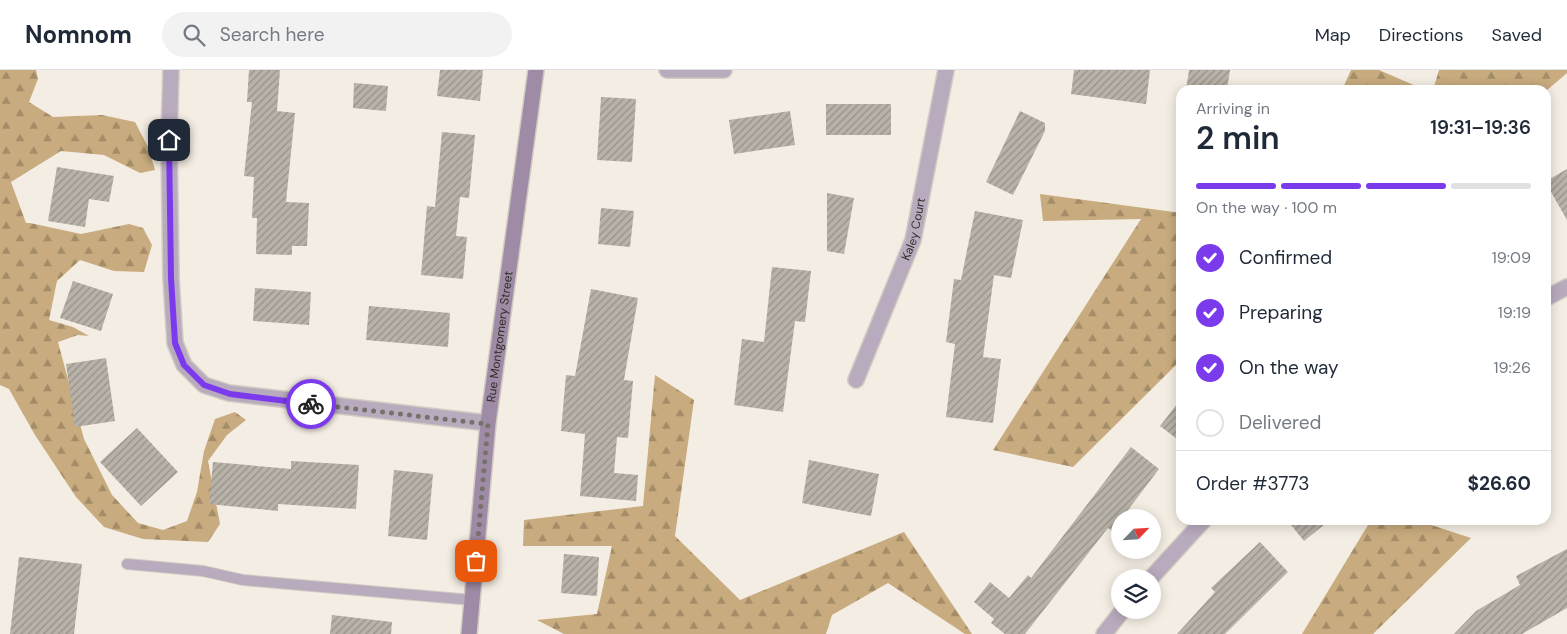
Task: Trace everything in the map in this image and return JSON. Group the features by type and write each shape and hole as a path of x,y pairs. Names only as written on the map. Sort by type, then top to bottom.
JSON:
{"street":[{"path":"171,70 169,140 171,278 175,343 184,365 204,385 230,394 488,424"},
{"name":"Rue Montgomery Street","path":"469,634 488,424 536,70"},
{"path":"667,70 724,70"},
{"name":"Kaley Court","path":"856,380 913,240 946,70"},
{"path":"1551,295 1567,287"},
{"path":"1158,569 1199,525"},
{"path":"1104,634 1115,619"}],"lane":[{"path":"127,564 203,571 243,580 472,600"}],"green space":[{"path":"0,70 36,70 38,79 29,102 53,117 102,115 135,122 148,147 155,170 140,173 104,155 61,151 11,182 26,223 81,234 129,224 143,228 152,245 144,272 114,271 80,260 57,281 49,320 73,327 89,336 78,335 58,342 84,439 112,495 138,523 163,530 187,521 197,492 204,451 215,419 235,412 246,420 227,435 208,461 220,524 208,542 143,539 104,527 76,497 35,435 9,389 0,385"},
{"path":"1351,70 1379,70 1414,85 1344,85"},
{"path":"1439,70 1567,70 1567,73 1551,87 1551,85 1434,85"},
{"path":"1040,194 1176,212 1176,365 1073,467 993,450 1141,219 1043,221"},
{"path":"655,375 694,400 675,536 740,600 904,532 972,634 965,634 888,583 832,615 826,634 564,634 537,620 597,614 612,546 523,546 524,520 643,506"},
{"path":"1368,525 1431,525 1471,538 1373,634 1302,634"}],"building":[{"path":"249,70 280,70 277,111 295,113 286,202 309,203 307,246 292,246 292,255 256,254 257,218 252,218 254,177 244,176 252,102 247,102"},
{"path":"440,70 483,70 480,101 437,96"},
{"path":"1074,70 1150,70 1146,104 1071,94"},
{"path":"1189,70 1230,70 1228,85 1187,85"},
{"path":"354,83 388,86 386,111 353,108"},
{"path":"601,97 636,99 632,162 597,160"},
{"path":"826,104 891,104 891,135 826,135"},
{"path":"790,111 795,145 734,154 729,120"},
{"path":"1020,111 1045,123 1045,131 1013,195 986,182"},
{"path":"442,132 475,135 469,198 460,197 456,236 467,237 463,279 421,275 427,206 435,207"},
{"path":"57,167 114,176 109,202 89,199 85,227 48,221"},
{"path":"1567,169 1567,220 1551,192 1551,178"},
{"path":"827,193 854,198 844,254 827,251"},
{"path":"601,208 634,211 630,247 598,244"},
{"path":"975,211 1023,220 1011,278 994,275 983,357 1001,359 993,423 946,417 955,344 946,342 954,279 961,280"},
{"path":"772,267 811,271 805,322 795,321 783,412 734,405 742,339 764,342"},
{"path":"73,281 113,294 101,331 60,318"},
{"path":"255,288 311,292 309,325 253,321"},
{"path":"591,289 638,298 624,380 633,381 628,438 617,437 614,473 638,475 636,501 580,496 585,434 561,431 566,375 575,376"},
{"path":"369,306 450,313 448,347 366,340"},
{"path":"106,358 115,421 75,427 66,364"},
{"path":"1176,405 1176,438 1160,426"},
{"path":"137,428 178,472 141,506 100,462"},
{"path":"1131,447 1159,469 1129,509 1111,509 1111,530 1108,528 1025,634 1005,634 991,623 994,619 974,602 990,582 1009,598 1028,575 1031,578"},
{"path":"809,460 879,474 871,516 802,503"},
{"path":"291,461 359,465 356,509 278,504 278,511 209,504 213,462 291,469"},
{"path":"394,470 433,474 427,540 388,536"},
{"path":"1291,525 1324,525 1304,541"},
{"path":"1260,542 1288,572 1225,634 1177,634 1215,592 1211,588"},
{"path":"1567,549 1567,608 1522,634 1454,634 1476,611 1520,585 1516,576"},
{"path":"564,554 599,557 597,596 561,593"},
{"path":"19,557 82,564 74,634 10,634"},
{"path":"332,615 392,622 391,634 330,634"}],"way so far":[{"path":"311,404 488,424 476,561"}],"route":[{"path":"169,140 171,278 175,343 184,365 204,385 230,394 311,404"}]}
